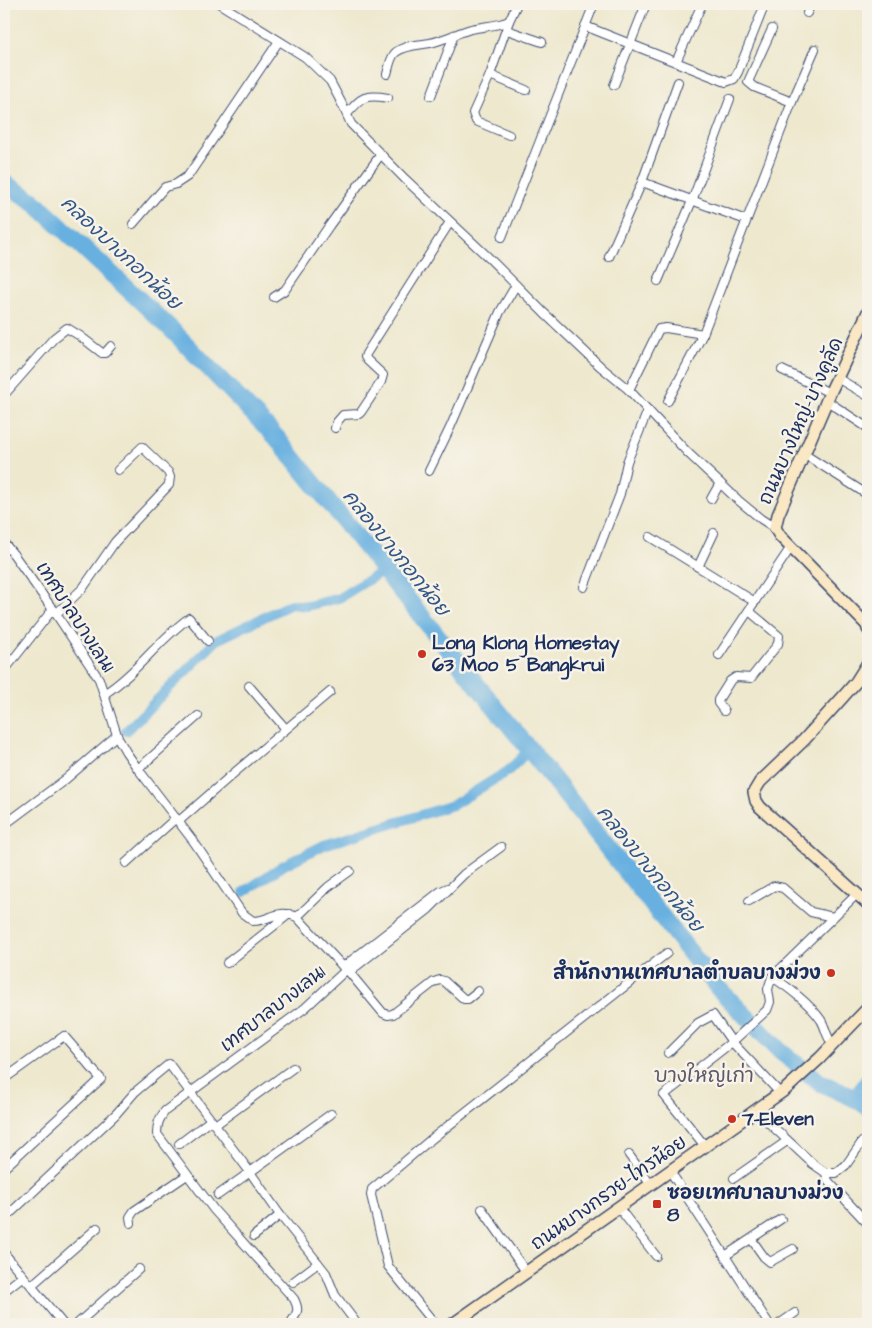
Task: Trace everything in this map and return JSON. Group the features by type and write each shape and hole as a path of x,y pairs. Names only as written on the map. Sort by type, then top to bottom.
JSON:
{"street":[{"path":"220,4 306,56 330,81 351,124 405,179 601,367 629,390 688,453 761,519 775,528"},
{"path":"509,136 476,121 473,116 517,4"},
{"path":"502,237 594,4"},
{"path":"614,86 646,4"},
{"path":"676,62 702,4"},
{"path":"585,26 726,82 734,79 765,4"},
{"path":"808,13 811,4"},
{"path":"387,74 392,58 396,53 413,45 429,43 486,25 509,21"},
{"path":"772,29 748,82 754,87 792,102"},
{"path":"507,30 542,42"},
{"path":"431,96 454,35"},
{"path":"133,224 166,188 188,176 279,41"},
{"path":"668,402 703,334 792,102 815,49"},
{"path":"490,75 526,90"},
{"path":"609,257 642,182 678,82"},
{"path":"346,114 363,98 372,95 388,98"},
{"path":"658,281 692,201 730,99"},
{"path":"274,297 285,290 381,154"},
{"path":"642,182 746,220"},
{"path":"335,428 343,415 359,414 382,382 384,375 367,360 366,354 450,222"},
{"path":"429,471 450,428 500,312 516,285"},
{"name":"ถนนบางใหญ่-บางคูลัด","path":"868,312 804,454 778,515 775,528 780,536 867,625 868,629"},
{"path":"4,395 54,338 67,328 102,353 105,353 111,346"},
{"path":"629,390 659,329 666,328 703,334"},
{"path":"782,370 829,397 868,428"},
{"path":"837,378 868,396"},
{"path":"584,587 620,494 627,462 648,410"},
{"path":"4,670 54,612 83,588 115,542 169,485 170,477 168,472 142,447 118,470"},
{"path":"804,454 868,495"},
{"path":"711,499 720,482"},
{"path":"698,567 714,534"},
{"path":"650,537 755,602"},
{"name":"เทศบาลบางเลน1","path":"4,543 29,576 99,679 118,737 126,752 177,820 242,913 249,919 256,921 282,913 297,917 346,970 305,1008 165,1111 157,1125 157,1134 214,1210 294,1299 298,1306 298,1313 290,1324"},
{"path":"719,654 791,547"},
{"path":"724,711 718,700 730,680 751,678 778,644 779,636 749,611"},
{"path":"104,694 189,618 208,641"},
{"path":"868,663 856,682 842,698 804,740 760,782 754,792 756,801 760,806 868,904"},
{"path":"249,686 286,729"},
{"path":"126,863 330,692"},
{"path":"138,769 198,716"},
{"path":"4,825 66,780 118,737"},
{"path":"478,991 468,999 464,999 440,980 434,982 392,1014 388,1015 383,1013 346,970 429,909 464,874 501,847"},
{"path":"297,917 328,886 350,871"},
{"path":"749,901 774,886 778,886 783,888 811,912 833,917"},
{"path":"705,1146 664,1095 735,1039 767,1010 770,1002 768,989 772,976 857,894"},
{"path":"227,963 288,914"},
{"path":"435,1324 388,1266 371,1195 372,1188 667,953"},
{"path":"772,976 790,989 818,1016 828,1039 833,1045"},
{"path":"668,1053 698,1023 713,1014 783,1091 820,1058 868,1008"},
{"path":"4,1079 64,1036 101,1079 4,1168"},
{"path":"4,1219 116,1114 135,1092 169,1064 280,1215 326,1273 335,1295 357,1324"},
{"path":"179,1144 293,1068"},
{"name":"ถนนบางกรวย-ไทรน้อย","path":"453,1324 783,1091"},
{"path":"756,1111 787,1141 826,1173 836,1173 846,1165 862,1142"},
{"path":"218,1195 331,1114"},
{"path":"734,1178 787,1141"},
{"path":"629,1155 652,1185"},
{"path":"670,1171 769,1324"},
{"path":"826,1173 828,1181 868,1224"},
{"path":"131,1223 130,1217 134,1211 187,1175"},
{"path":"619,1208 656,1256"},
{"path":"482,1209 527,1273"},
{"path":"254,1236 280,1215"},
{"path":"725,1256 752,1240 781,1219"},
{"path":"32,1285 97,1228"},
{"path":"752,1240 764,1258 770,1262 793,1249"},
{"path":"4,1253 63,1324"},
{"path":"293,1282 318,1263"},
{"path":"77,1324 139,1269"},
{"path":"4,1290 23,1276"},
{"path":"779,1324 795,1313"}],"waterway":[{"name":"คลองบางกอกน้อย","path":"4,183 33,201 173,331 277,438 546,770 718,988 781,1052 821,1083 856,1099 868,1107"},
{"path":"126,731 217,640 291,604 307,606 339,598 384,570"},
{"path":"244,892 284,865 324,845 453,805 508,771 530,749"},
{"path":"856,1099 868,1082"}],"place":[{"name":"Long Klong Homestay 63 Moo 5 Bangkrui","path":"422,654"},
{"name":"สํานักงานเทศบาลตําบลบางม่วง","path":"831,973"},
{"name":"7-Eleven","path":"732,1119"},
{"name":"ซอยเทศบาลบางม่วง 8","path":"657,1204"}],"district":[{"name":"บางใหญ่เก่า","path":"704,1076"}]}
